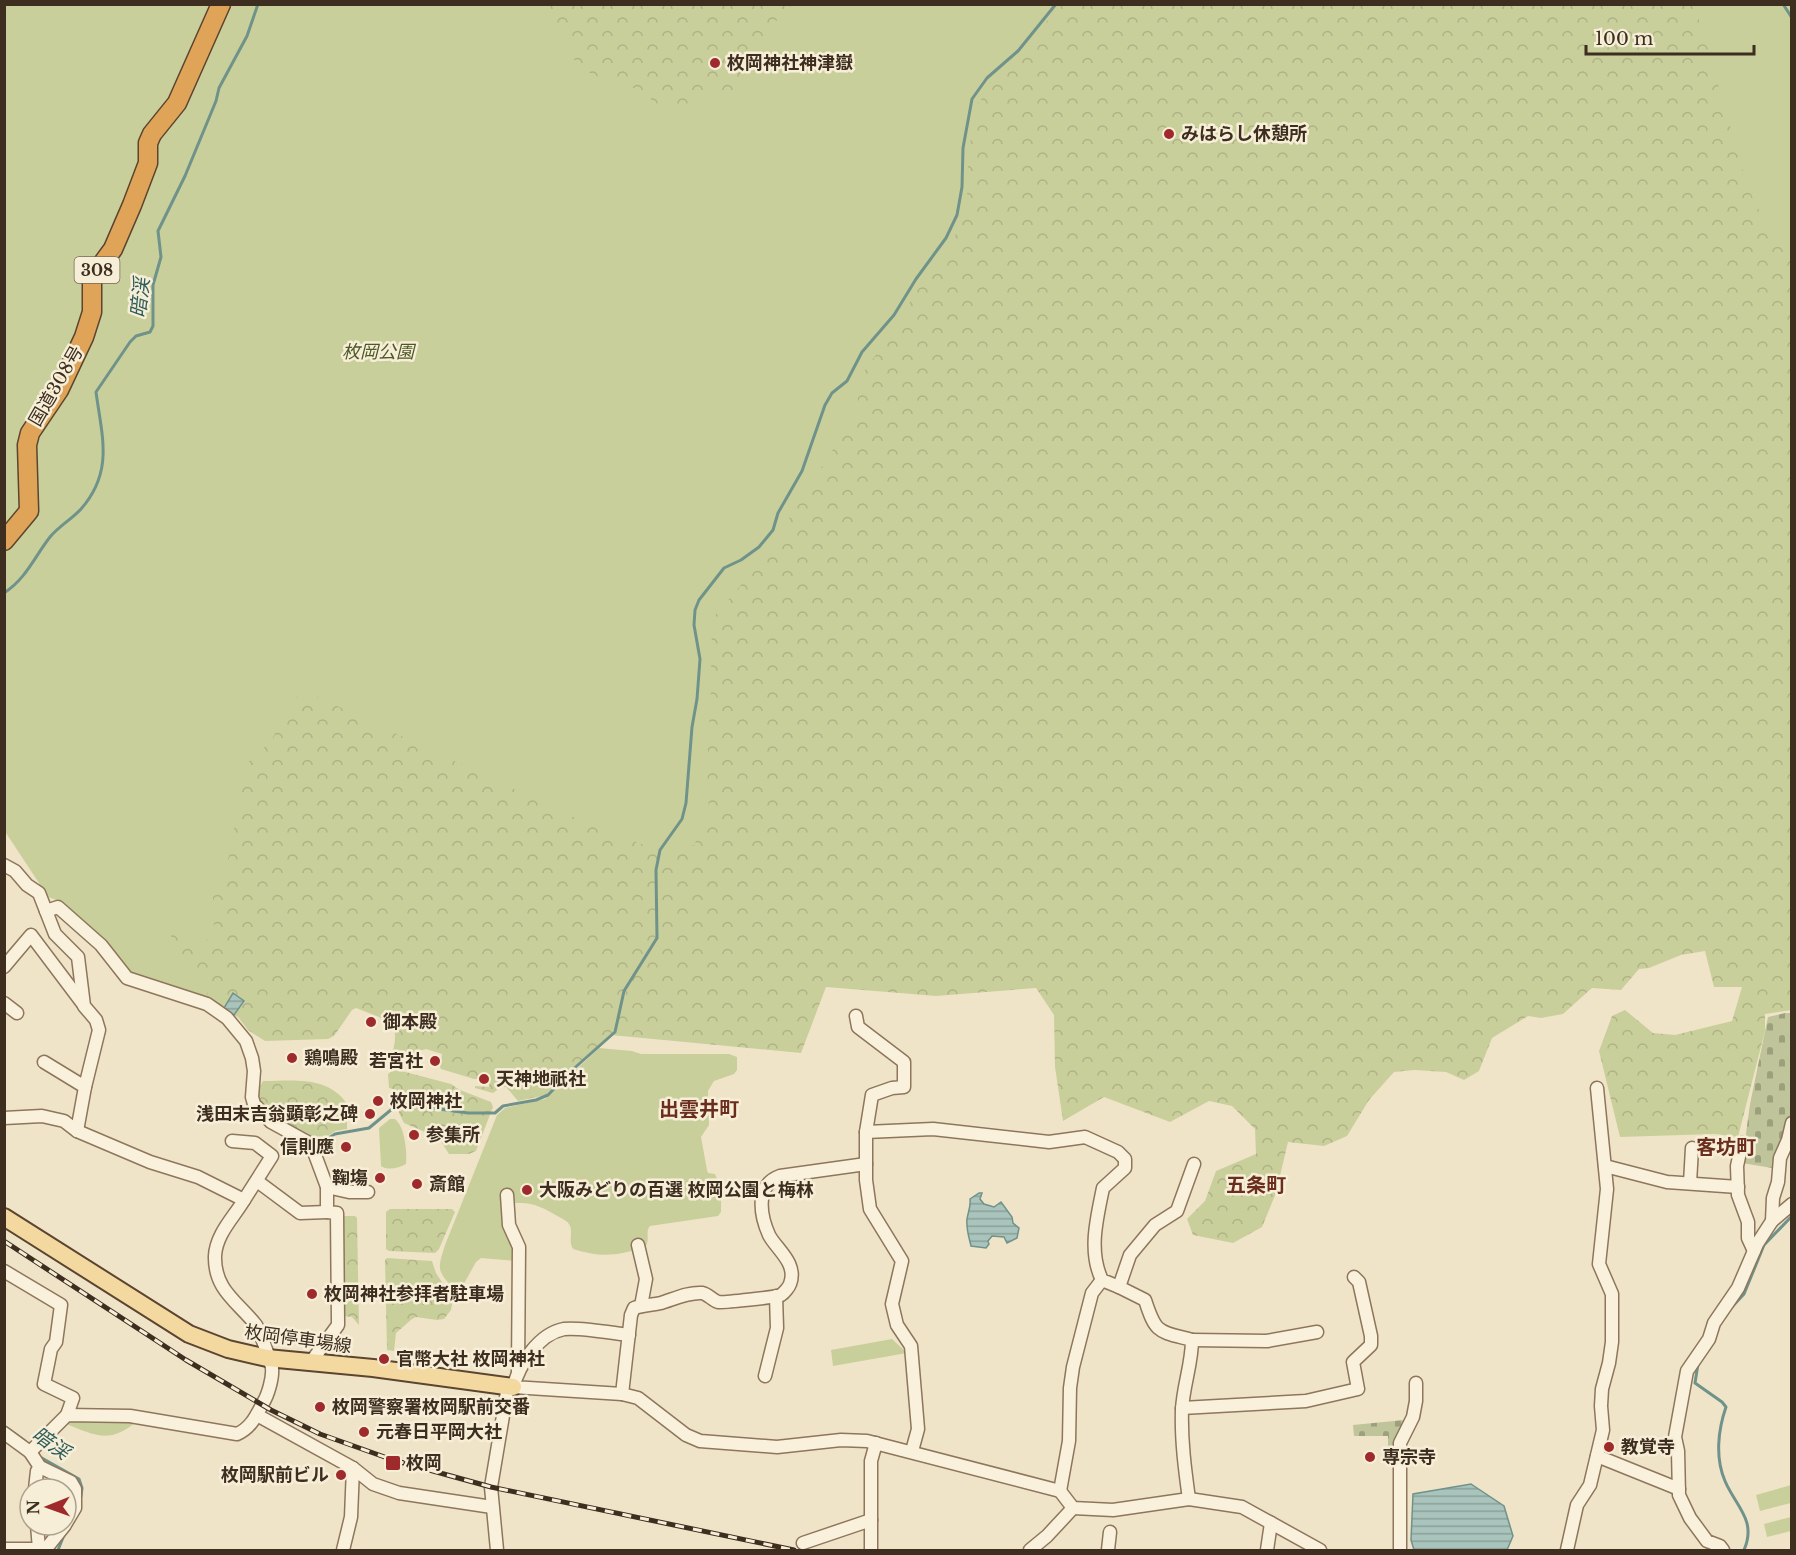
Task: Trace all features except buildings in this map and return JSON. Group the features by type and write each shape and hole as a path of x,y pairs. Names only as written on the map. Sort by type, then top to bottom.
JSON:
{"highway":[{"name":"国道308号","path":"4,541 29,511 27,445 30,433 59,390 84,337 92,312 94,275 113,249 132,205 148,163 148,143 152,134 177,103 221,4"}],"main road":[{"name":"枚岡停車場線","path":"5,1217 189,1334 228,1349 267,1358 513,1381"}],"street":[{"path":"4,865 15,871 27,885 39,893 55,934 78,957 84,1006"},
{"path":"46,910 58,907 100,945 127,978 207,1004 227,1018 246,1041 252,1058 254,1104 272,1122 311,1144 327,1187 327,1212"},
{"path":"4,967 31,935 96,1020 99,1030 77,1131"},
{"path":"4,1003 17,1013"},
{"path":"856,1016 858,1028 904,1062 904,1087 892,1088 872,1095 866,1132 866,1164 870,1209 902,1261 892,1304 897,1325 911,1346 918,1430 912,1451"},
{"path":"44,1062 85,1087"},
{"path":"1567,1551 1577,1505 1590,1485 1603,1430 1602,1389 1612,1342 1612,1294 1599,1264 1607,1190 1597,1088"},
{"path":"4,1118 42,1116 64,1121 77,1131 150,1162 198,1177 244,1200"},
{"path":"1772,1221 1773,1198 1778,1182 1780,1158 1788,1140 1791,1123"},
{"path":"866,1132 933,1129 1048,1142 1085,1137 1118,1152 1125,1160 1125,1168 1103,1188 1093,1241 1098,1272 1102,1280 1145,1300 1152,1322 1160,1332 1192,1340 1267,1341 1317,1332"},
{"path":"67,1415 130,1416 237,1434 246,1430 257,1415 266,1397 272,1369 257,1326 230,1299 218,1278 215,1255 220,1236 272,1156 255,1143 232,1141"},
{"path":"1742,1143 1737,1166 1738,1195 1748,1222 1748,1238 1754,1251"},
{"path":"1690,1183 1692,1148"},
{"path":"622,1394 634,1308 699,1293 719,1303 782,1294 790,1283 790,1272 785,1256 773,1243 764,1222 762,1197 765,1188 771,1179 780,1176 866,1164"},
{"path":"1119,1287 1130,1255 1155,1225 1177,1211 1194,1164"},
{"path":"1605,1166 1667,1182 1738,1187"},
{"path":"257,1181 300,1213 337,1213 338,1325 311,1362"},
{"path":"327,1187 349,1192 368,1192"},
{"path":"497,1551 491,1487 513,1381 519,1247 509,1225 507,1195"},
{"path":"1723,1551 1720,1546 1707,1541 1690,1518 1679,1496 1678,1451 1675,1437 1687,1371 1709,1339 1721,1310 1738,1288 1754,1251 1772,1221 1791,1204"},
{"path":"638,1245 646,1279 641,1306"},
{"path":"4,1270 61,1305 57,1342 51,1349 44,1384 73,1398 67,1415 33,1449"},
{"path":"1182,1408 1306,1401 1358,1389 1353,1362 1371,1345 1371,1336 1359,1282 1354,1277"},
{"path":"1060,1491 1069,1441 1070,1388 1073,1367 1092,1293 1102,1280"},
{"path":"765,1376 777,1328 776,1296"},
{"path":"513,1381 535,1347 547,1337 563,1329 629,1335"},
{"path":"1189,1499 1184,1463 1182,1408 1192,1340"},
{"path":"513,1381 622,1394 638,1398 686,1436 700,1441 777,1447 841,1440 876,1443 912,1451 1060,1491 1073,1508"},
{"path":"1400,1551 1400,1443 1413,1417 1416,1383"},
{"path":"257,1415 353,1468 373,1484 399,1493 492,1507"},
{"path":"4,1433 33,1449 40,1467 61,1477"},
{"path":"871,1551 871,1461 876,1443"},
{"path":"1597,1456 1678,1489"},
{"path":"37,1477 40,1467"},
{"path":"343,1551 351,1517 353,1468"},
{"path":"1030,1551 1073,1508 1113,1510 1189,1499 1242,1507 1320,1551"},
{"path":"803,1543 871,1520"},
{"path":"1267,1551 1271,1523"},
{"path":"1108,1551 1110,1532"},
{"path":"4,1549 42,1550 54,1537"}],"green space":[{"path":"4,5 1791,5 1792,1010 1765,1014 1765,1031 1738,1137 1715,1134 1620,1137 1599,1051 1612,1016 1625,1010 1653,1033 1675,1035 1732,1021 1742,987 1714,987 1705,951 1681,955 1649,968 1639,969 1621,990 1592,988 1563,1014 1541,1018 1528,1016 1492,1038 1479,1071 1464,1080 1446,1072 1414,1070 1394,1072 1369,1100 1347,1136 1324,1146 1288,1142 1276,1193 1262,1227 1233,1243 1193,1235 1187,1219 1205,1201 1216,1171 1256,1154 1255,1129 1232,1106 1209,1101 1170,1122 1104,1097 1063,1121 1055,1067 1054,1015 1036,988 936,996 826,987 801,1053 611,1035 570,1070 546,1095 518,1101 506,1087 501,1087 493,1093 475,1088 475,1086 489,1087 490,1075 480,1075 474,1079 441,1069 442,1054 426,1049 416,1052 414,1059 394,1056 392,1053 395,1033 392,1022 356,1008 352,1010 334,1036 328,1039 265,1041 248,1030 238,1017 131,976 62,897"},
{"name":"枚岡公園","path":"4,5 546,5 578,67 605,80 637,89 664,109 733,93 780,15 793,5 1059,5 1018,60 999,76 977,105 968,154 968,188 963,219 951,244 915,292 900,321 861,376 856,414 792,513 776,544 712,619 707,769 709,815 694,845 680,849 654,849 582,821 305,691 289,703 272,740 243,767 229,856 224,874 213,897 214,933 207,941 189,946 177,935 171,934 173,958 203,975 208,985 205,998 131,976 97,933 58,901 44,895 39,883 4,830"},
{"path":"1693,5 1791,5 1791,247 1777,247 1748,188 1702,28"},
{"path":"1791,1013 1791,1144 1781,1146 1772,1168 1742,1163 1750,1104 1768,1017"},
{"path":"599,1048 641,1054 729,1054 737,1057 737,1070 734,1074 714,1081 708,1091 709,1125 701,1137 708,1173 715,1174 721,1189 721,1212 718,1216 650,1226 646,1246 619,1254 601,1255 573,1249 569,1224 545,1209 527,1203 504,1205 516,1248 516,1261 481,1258 476,1262 461,1289 454,1290 440,1269 441,1260 497,1115 505,1108 545,1099"},
{"path":"394,1069 451,1084 491,1102 493,1107 476,1151 469,1154 449,1154 439,1138 404,1123 399,1113 400,1095 397,1090 389,1088 388,1074"},
{"path":"263,1081 309,1082 330,1088 347,1104 347,1129 335,1131 321,1141 289,1127 272,1116 260,1103 256,1093"},
{"path":"390,1119 395,1119 401,1128 405,1140 406,1164 390,1169 381,1166 379,1128"},
{"path":"390,1209 452,1209 455,1212 439,1249 435,1253 389,1251 386,1249 386,1212"},
{"path":"342,1216 357,1218 359,1325 352,1317 342,1316"},
{"path":"387,1258 432,1261 436,1273 453,1299 451,1310 444,1319 416,1317 396,1333 394,1351 387,1350 385,1260"},
{"path":"892,1339 907,1353 833,1366 831,1350"},
{"path":"73,1418 137,1421 118,1433 102,1436 64,1423"},
{"path":"1404,1420 1397,1437 1398,1456 1388,1457 1388,1436 1354,1436 1353,1425"},
{"path":"1791,1485 1791,1503 1760,1511 1756,1495"},
{"path":"1791,1517 1791,1531 1767,1537 1764,1524"}],"water":[{"path":"233,993 244,1001 234,1015 224,1008"},
{"path":"982,1193 980,1199 984,1204 994,1207 1001,1202 1012,1217 1013,1223 1019,1228 1017,1238 1007,1243 1004,1237 992,1236 986,1248 971,1246 967,1216 970,1199"},
{"path":"1471,1484 1504,1506 1513,1536 1507,1550 1414,1550 1411,1540 1413,1494"}],"waterway":[{"name":"暗渓","path":"4,593 24,574 54,533 81,509 98,481 102,467 103,439 96,392 130,342 136,336 150,332 153,326 153,285 161,257 158,231 185,176 216,101 219,88 247,36 258,4"},
{"path":"321,1143 335,1134 369,1128 392,1109 403,1104 468,1113 495,1113 503,1106 536,1100 548,1095 615,1032 624,991 657,938 656,870 660,850 682,819 686,803 700,659 694,625 695,610 699,600 724,568 741,560 759,547 773,530 778,513 802,471 825,405 832,393 847,381 862,352 894,315 916,279 946,238 957,215 962,187 963,148 972,99 987,78 1018,51 1056,4"},
{"path":"1783,4 1792,18"},
{"path":"1731,1308 1744,1294 1764,1245 1792,1216"},
{"path":"1698,1364 1695,1383 1726,1407 1720,1434 1720,1463 1725,1481 1747,1522 1748,1530 1744,1550"},
{"name":"暗渓","path":"4,1426 25,1441"},
{"name":"暗渓","path":"40,1457 79,1479 82,1488 81,1496"},
{"name":"暗渓","path":"58,1550 63,1537"}],"railway":[{"path":"4,1241 186,1360 271,1410 320,1434 393,1460 491,1487 794,1550"}],"place":[{"name":"枚岡神社神津嶽","path":"715,63"},
{"name":"みはらし休憩所","path":"1169,134"},
{"name":"御本殿","path":"371,1022"},
{"name":"鶏鳴殿","path":"292,1058"},
{"name":"若宮社","path":"435,1061"},
{"name":"天神地祇社","path":"484,1079"},
{"name":"枚岡神社","path":"378,1101"},
{"name":"浅田末吉翁顕彰之碑","path":"370,1114"},
{"name":"参集所","path":"414,1135"},
{"name":"信則應","path":"346,1147"},
{"name":"鞠塲","path":"380,1178"},
{"name":"斎館","path":"417,1184"},
{"name":"大阪みどりの百選 枚岡公園と梅林","path":"527,1190"},
{"name":"枚岡神社参拝者駐車場","path":"312,1294"},
{"name":"官幣大社 枚岡神社","path":"384,1359"},
{"name":"枚岡警察署枚岡駅前交番","path":"320,1407"},
{"name":"元春日平岡大社","path":"364,1432"},
{"name":"教覚寺","path":"1609,1447"},
{"name":"専宗寺","path":"1370,1457"},
{"name":"枚岡","path":"393,1463"},
{"name":"枚岡駅前ビル","path":"341,1475"}],"district":[{"name":"出雲井町","path":"699,1109"},
{"name":"客坊町","path":"1726,1147"},
{"name":"五条町","path":"1256,1185"}]}
